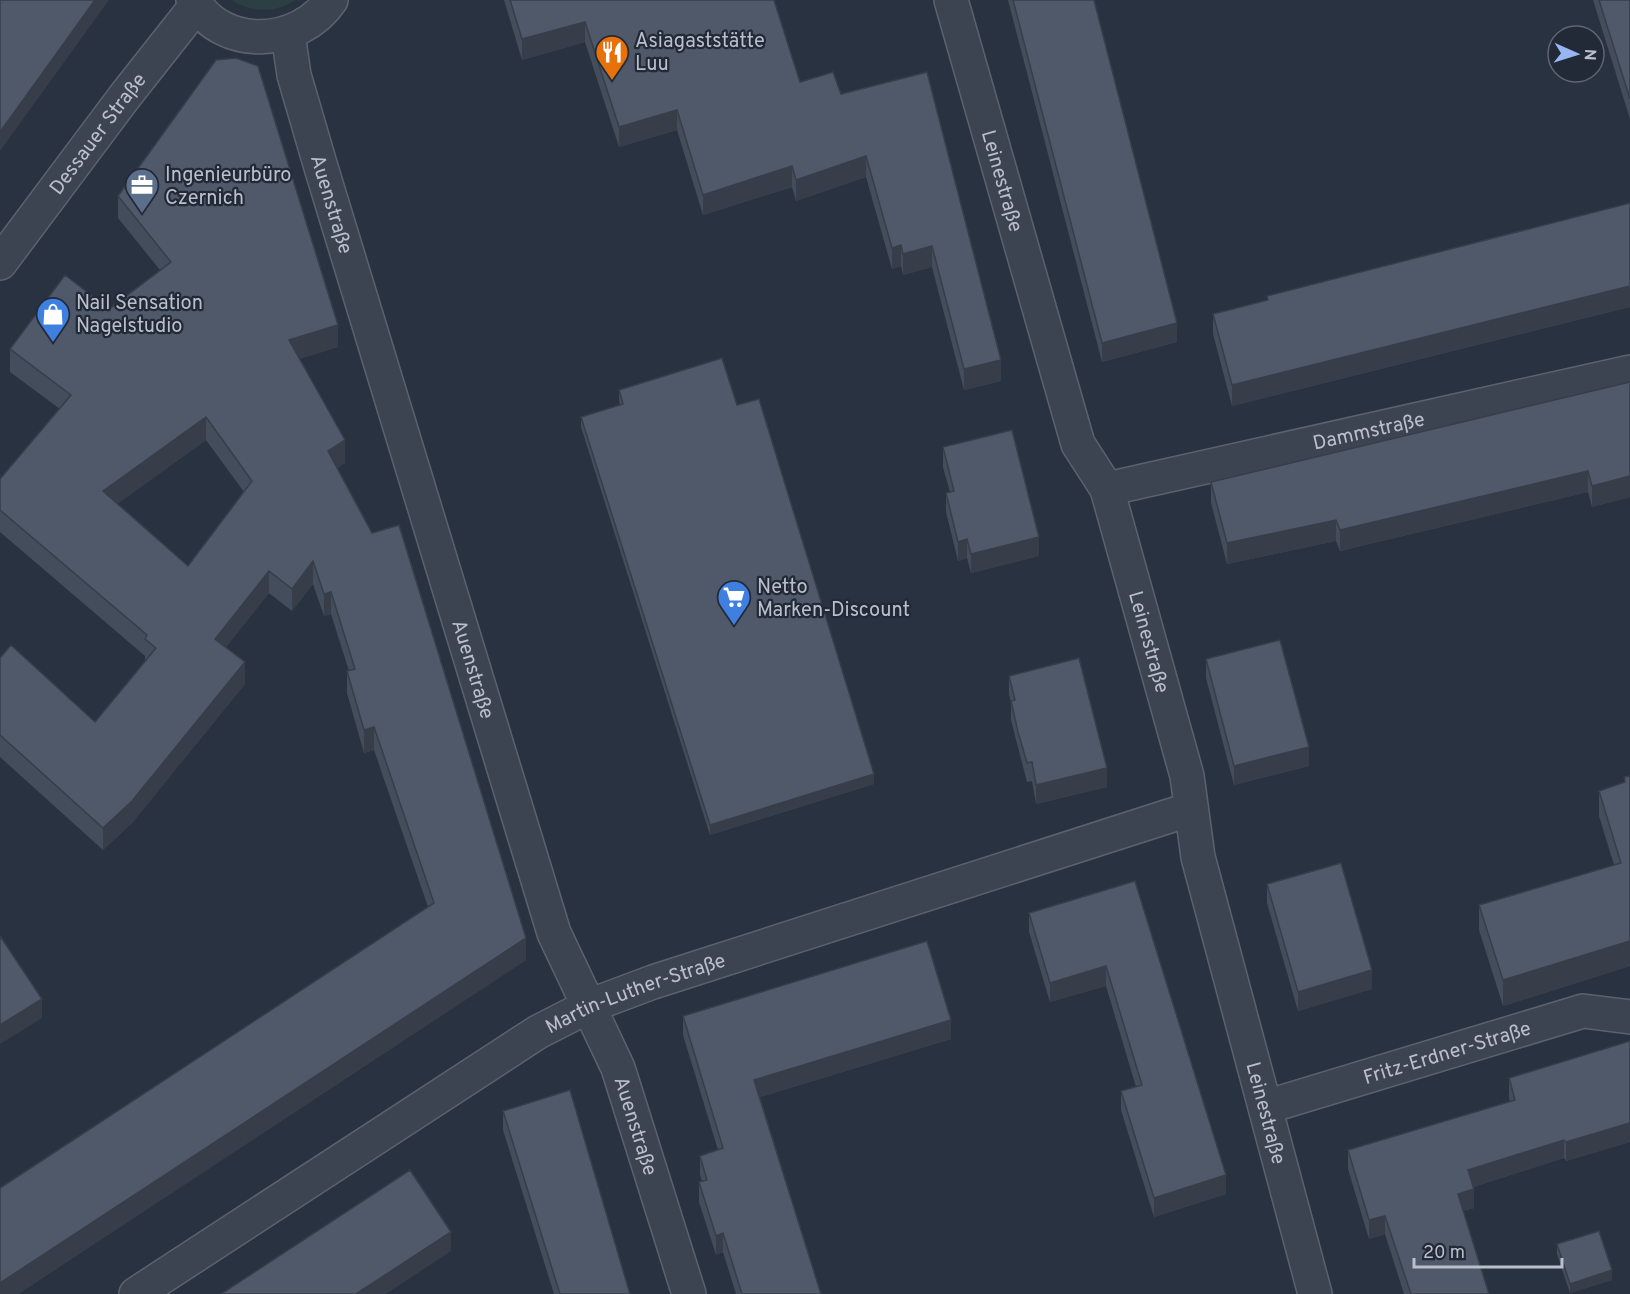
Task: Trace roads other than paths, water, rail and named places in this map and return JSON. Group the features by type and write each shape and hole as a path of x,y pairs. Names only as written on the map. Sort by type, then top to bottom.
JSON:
{"street":[{"name":"Dessauer Straße","path":"0,263 195,3 211,20 228,31 248,37 267,38 288,34 316,18 331,0"},
{"name":"Leinestraße","path":"951,0 1078,444 1107,489 1187,776 1198,857 1316,1294"},
{"name":"Auenstraße","path":"288,34 294,75 320,164 554,933 618,1068 688,1294"},
{"name":"Dammstraße","path":"1107,489 1630,372"},
{"name":"Martin-Luther-Straße","path":"136,1294 517,1044 589,1006 653,982 1191,809"},
{"name":"Fritz-Erdner-Straße","path":"1266,1107 1583,1011 1630,1017"}],"place":[{"name":"Asiagaststätte Luu","path":"612,81"},
{"name":"Ingenieurbüro Czernich","path":"142,214"},
{"name":"Nail Sensation Nagelstudio","path":"53,343"},
{"name":"Netto Marken-Discount","path":"734,626"}]}
